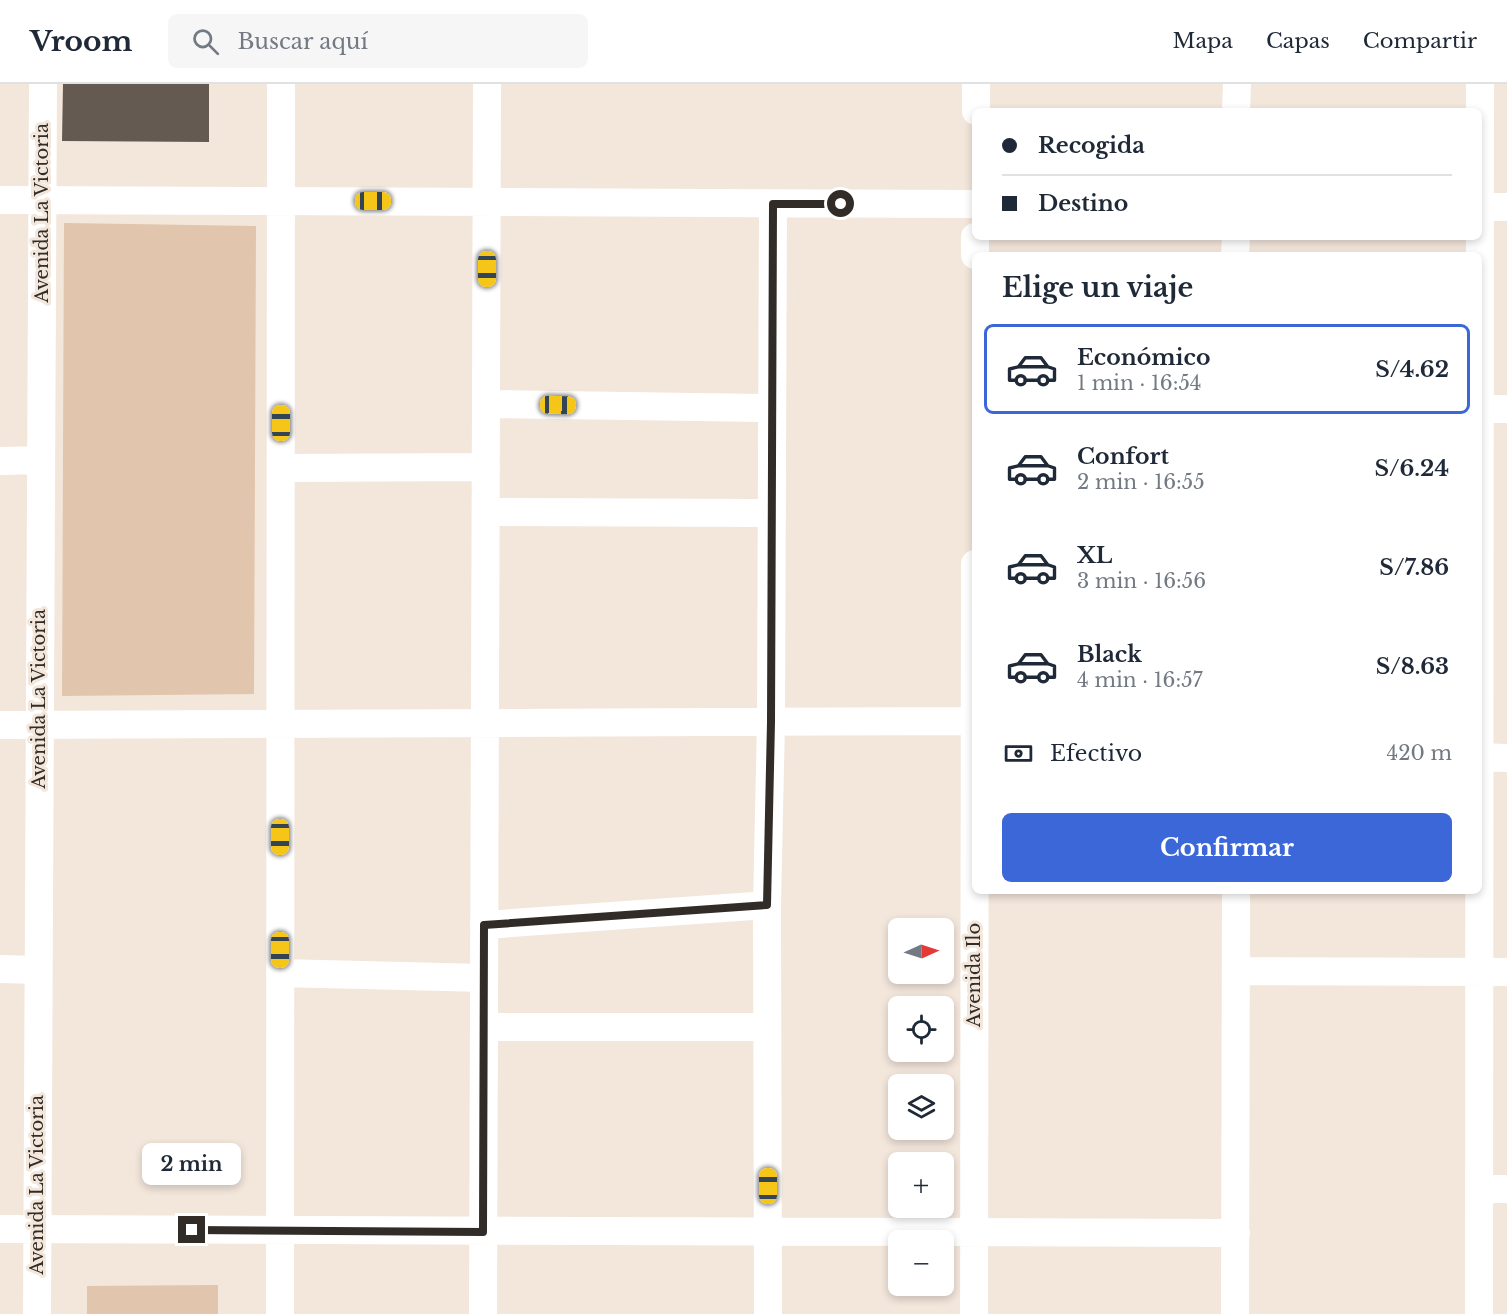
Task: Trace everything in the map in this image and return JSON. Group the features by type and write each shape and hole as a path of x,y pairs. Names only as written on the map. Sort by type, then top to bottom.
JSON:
{"street":[{"name":"Avenida La Victoria","path":"37,1314 43,84"},
{"path":"280,1314 281,84"},
{"path":"483,1314 487,84"},
{"path":"976,84 976,108"},
{"path":"1236,84 1236,108"},
{"path":"1480,84 1480,108"},
{"path":"0,200 972,204"},
{"path":"768,1314 767,905 771,722 773,204"},
{"path":"1482,207 1507,207"},
{"path":"486,404 772,408"},
{"path":"1482,409 1507,409"},
{"path":"0,461 41,460"},
{"path":"281,468 486,467"},
{"path":"486,512 772,513"},
{"path":"0,725 972,721"},
{"path":"1482,758 1507,758"},
{"path":"1479,1314 1493,1189 1493,972 1482,791"},
{"name":"Avenida Ilo","path":"974,1314 975,894"},
{"path":"1236,894 1236,1314"},
{"path":"484,925 767,905"},
{"path":"0,969 38,970"},
{"path":"1236,971 1493,972"},
{"path":"280,973 484,978"},
{"path":"484,1027 767,1027"},
{"path":"0,1229 1236,1233"}],"shaded area":[{"path":"64,223 256,226 254,694 62,696"},
{"path":"218,1285 218,1314 87,1314 87,1286"}],"building":[{"path":"63,84 209,84 209,142 62,141"}],"route":[{"path":"192,1230 483,1232 484,925 767,905 771,722 773,204 841,204"}]}
